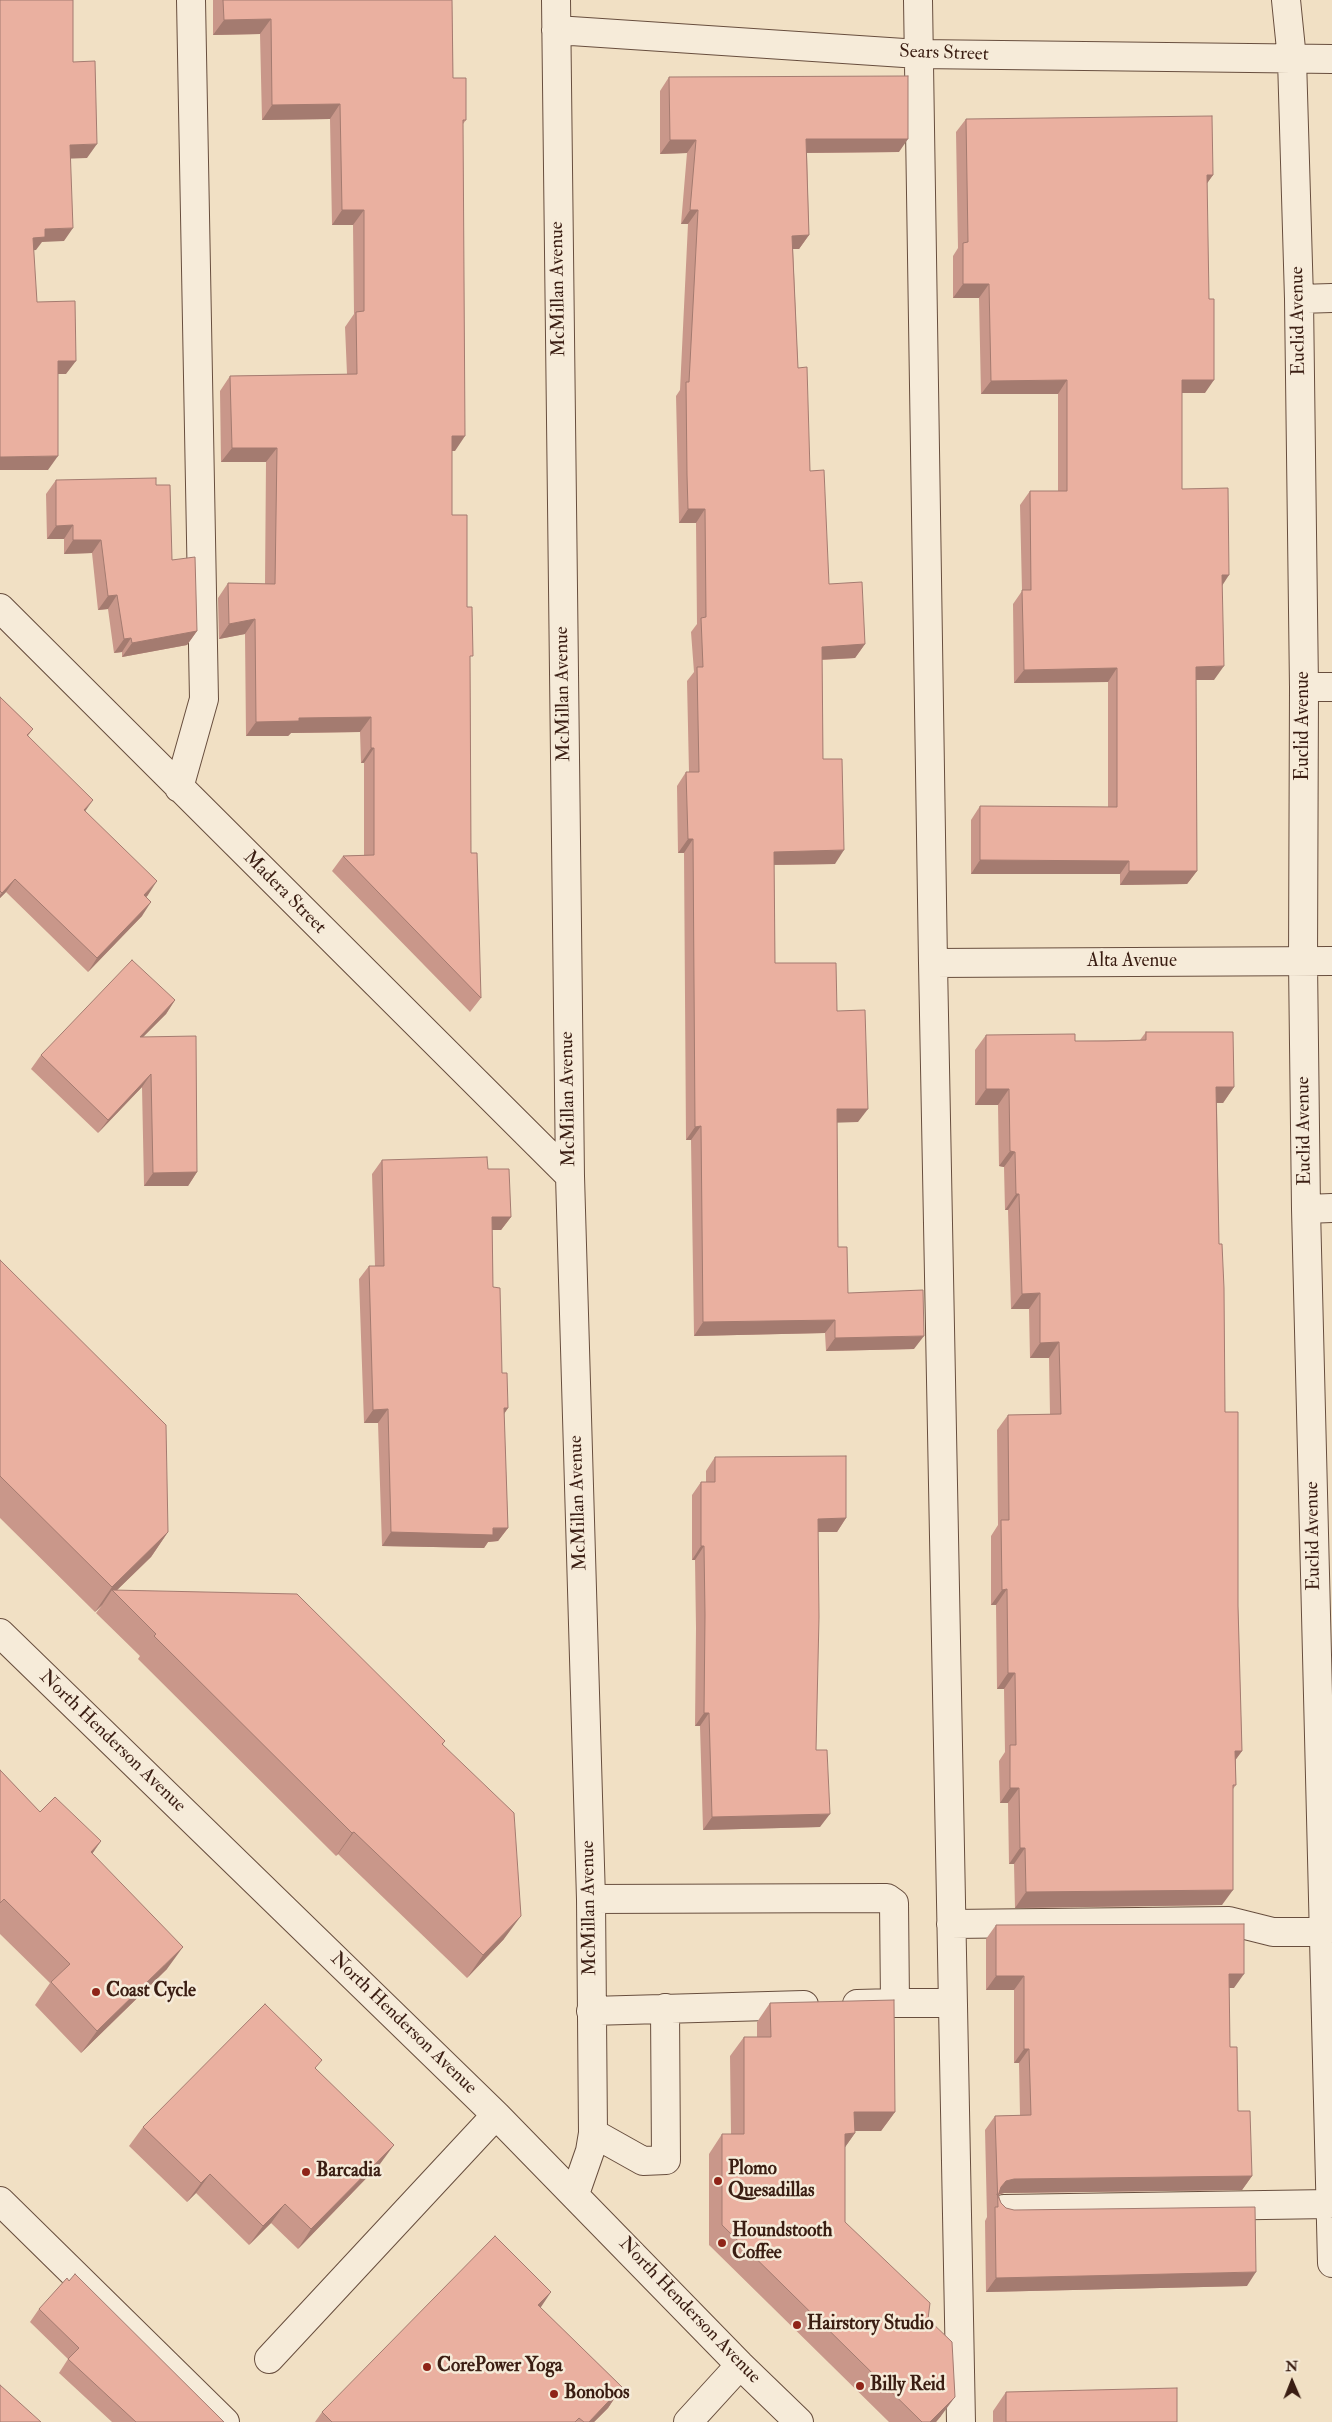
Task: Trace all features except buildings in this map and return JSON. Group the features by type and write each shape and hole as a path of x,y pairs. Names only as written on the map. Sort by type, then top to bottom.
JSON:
{"street":[{"path":"179,788 204,700 191,0"},
{"name":"McMillan Avenue","path":"556,0 570,1176 591,1899 593,2132 590,2151 575,2194"},
{"path":"918,0 932,963 961,2422"},
{"name":"Euclid Avenue","path":"1286,0 1292,60 1299,299 1304,688 1303,962 1319,1209 1325,1698 1323,1932 1332,2263"},
{"name":"Sears Street","path":"556,30 919,54 1332,59"},
{"path":"1299,299 1332,298"},
{"name":"Madera Street","path":"0,608 570,1176"},
{"path":"1304,688 1332,687"},
{"name":"Alta Avenue","path":"932,963 1332,961"},
{"name":"North Henderson Avenue","path":"0,1633 496,2115 740,2365 799,2422"},
{"path":"591,1899 887,1898 894,1903 895,2003"},
{"path":"950,1924 1229,1921 1273,1932 1323,1932"},
{"path":"591,2011 952,2003"},
{"path":"593,2132 643,2160 666,2160 665,2008"},
{"path":"269,2359 496,2115"},
{"path":"0,2201 225,2422"},
{"path":"1004,2209 1330,2204"},
{"path":"688,2422 740,2365"}],"place":[{"name":"Coast Cycle","path":"96,1992"},
{"name":"Barcadia","path":"306,2172"},
{"name":"Plomo Quesadillas","path":"718,2181"},
{"name":"Houndstooth Coffee","path":"722,2243"},
{"name":"Hairstory Studio","path":"797,2325"},
{"name":"CorePower Yoga","path":"427,2367"},
{"name":"Billy Reid","path":"860,2386"},
{"name":"Bonobos","path":"554,2394"}]}
